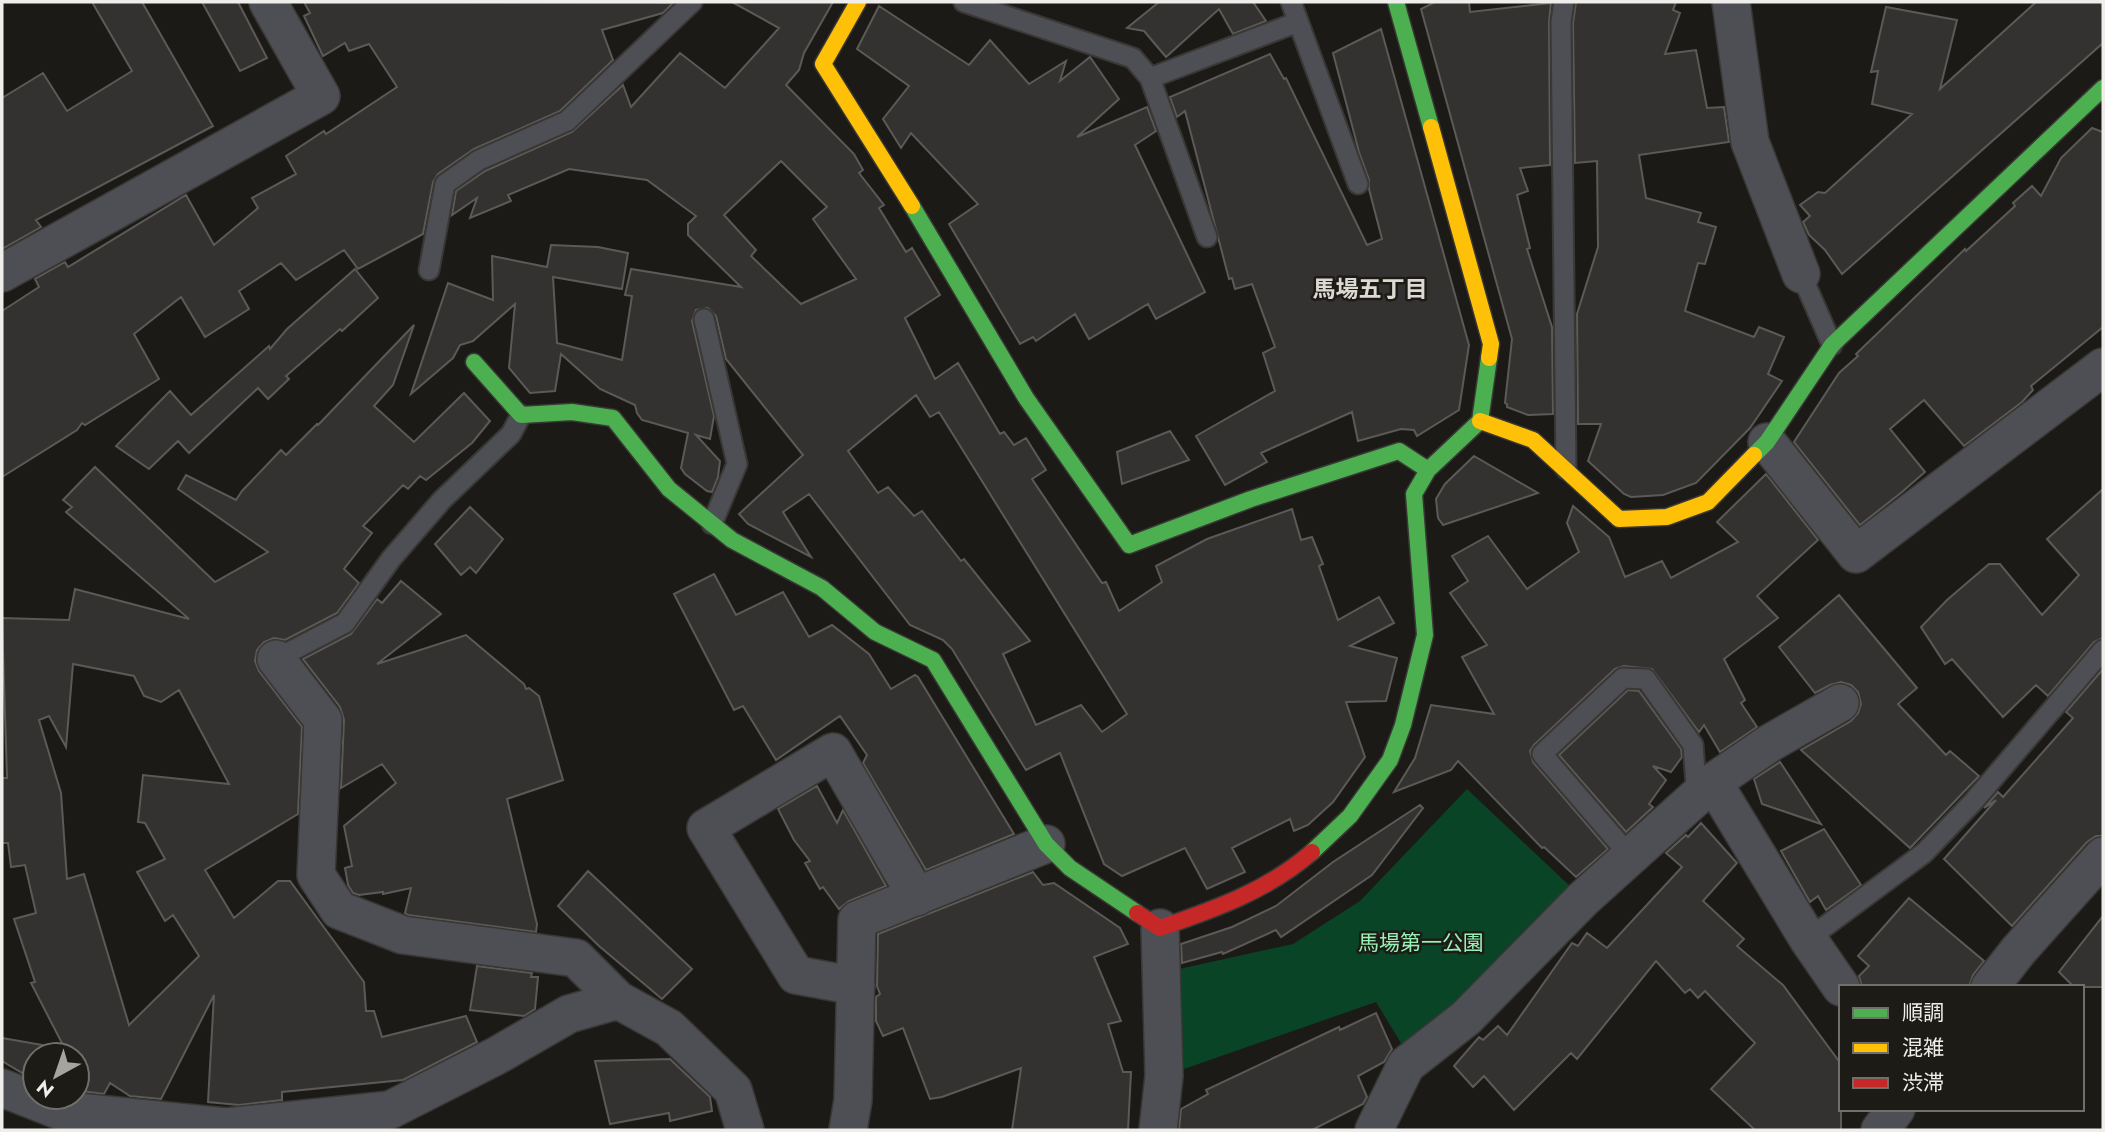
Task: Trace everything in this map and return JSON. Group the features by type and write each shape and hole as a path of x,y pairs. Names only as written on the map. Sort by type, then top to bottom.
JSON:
{"street":[{"path":"2,273 321,96 268,2"},
{"path":"858,2 823,64 933,240 1027,398 1129,545 1251,499 1399,451 1428,470"},
{"path":"1160,928 1225,906 1266,886 1309,855 1350,816 1390,760 1403,725 1425,635 1414,494 1428,470 1480,421 1491,344 1396,2"},
{"path":"1731,2 1750,142 1801,274"},
{"path":"1480,421 1533,440 1619,519 1667,517 1708,502 1767,442 1832,345 2103,88"},
{"path":"474,362 521,415 572,412 613,418 669,489 732,540 822,588 875,632 933,660 1046,844 1070,868 1160,928"},
{"path":"1767,442 1856,554 2103,367"},
{"path":"275,659 323,720 316,875 339,910 403,935 576,958 618,1000 668,1028 733,1090 745,1130"},
{"path":"1374,1130 1406,1065 1466,1018 1583,899 1705,789 1770,743 1840,703"},
{"path":"856,986 796,975 706,828 833,752 917,897"},
{"path":"1705,789 1840,985"},
{"path":"848,1130 853,1100 857,920 1046,844"},
{"path":"1992,985 2018,951 2103,856"},
{"path":"1158,1130 1164,1076 1160,928"},
{"path":"2,1088 58,1110 226,1127 390,1110 569,1014 618,1000"},
{"path":"1880,1130 1894,1111"}],"lane":[{"path":"429,270 444,184 479,160 567,121 692,2"},
{"path":"964,2 1133,58 1150,78 1207,237"},
{"path":"1291,2 1359,184"},
{"path":"1564,2 1560,22 1566,469"},
{"path":"1150,78 1298,22"},
{"path":"1801,274 1832,345"},
{"path":"704,319 737,464 712,524"},
{"path":"275,659 345,623 399,549 442,500 511,434 521,415"},
{"path":"1808,939 1924,853 1973,802 2103,650"},
{"path":"1631,857 1542,754 1623,678 1646,679 1693,746 1705,789"}],"green space":[{"name":"馬場第一公園","path":"1467,789 1573,889 1446,1022 1404,1048 1376,1002 1164,1076 1161,973 1293,944 1360,901"}],"building":[{"path":"92,2 142,2 213,126 36,220 41,227 2,249 2,98 43,73 67,111 132,71"},
{"path":"202,2 238,2 267,58 240,71"},
{"path":"304,2 673,3 663,13 602,30 613,60 560,111 474,149 438,174 433,182 423,234 358,269 344,250 296,280 281,263 239,291 249,309 205,337 181,297 134,334 159,379 85,425 82,423 77,430 2,477 2,311 39,287 35,279 65,262 68,267 186,195 214,245 258,208 252,198 296,174 286,156 324,131 326,134 397,87 369,44 349,51 345,43 323,56 304,16 310,13"},
{"path":"732,2 833,2 804,53 799,70 786,85 854,154 863,170 859,173 884,205 879,208 906,252 912,248 940,295 905,318 935,379 958,363 1000,434 1004,432 1014,445 1026,438 1046,470 1032,479 1102,583 1106,582 1119,611 1162,582 1156,566 1207,539 1292,509 1301,540 1312,537 1323,564 1319,566 1338,620 1379,597 1394,623 1350,646 1397,658 1386,701 1346,702 1365,757 1333,802 1308,825 1294,831 1290,819 1232,848 1245,872 1207,889 1185,848 1122,876 1104,864 1060,753 1026,770 952,649 943,640 910,625 809,494 783,512 811,557 748,524 739,514 803,455 726,359 716,316 708,308 696,310 692,321 714,416 710,439 696,435 720,461 712,492 685,474 681,468 688,433 642,420 635,405 600,389 561,354 555,391 530,393 509,368 515,304 473,341 460,345 453,358 411,394 448,283 493,300 492,256 547,267 551,245 598,247 628,253 622,289 553,277 557,343 622,360 632,296 625,295 631,269 741,287 688,235 688,224 696,216 647,180 569,169 508,195 511,201 470,218 477,198 452,215 456,191 485,171 572,132 623,85 631,107 680,53 725,88 779,28","holes":["781,161 827,207 813,219 856,279 801,304 751,256 756,250 724,215","916,395 930,417 939,412 1127,714 1102,732 1081,705 1036,725 1003,654 1030,641 922,511 914,516 888,487 878,493 848,451"]},
{"path":"1159,2 1253,2 1266,21 1233,34 1219,9 1166,57 1144,31 1127,28"},
{"path":"1435,2 1469,2 1470,12 1551,3 1550,165 1520,168 1528,191 1517,195 1530,248 1527,249 1552,327 1553,414 1528,415 1507,407 1505,403 1512,339 1421,9"},
{"path":"1576,2 1676,2 1673,10 1680,13 1665,54 1696,50 1707,108 1724,107 1729,142 1639,155 1646,198 1701,213 1698,222 1716,227 1705,264 1698,263 1685,311 1754,337 1759,327 1784,337 1768,374 1782,381 1750,428 1696,483 1663,495 1631,497 1624,494 1588,461 1601,424 1578,424 1577,314 1598,247 1597,161 1575,163 1573,23"},
{"path":"2036,2 2103,2 2103,43 1842,274 1825,250 1809,235 1803,222 1810,216 1800,205 1818,192 1825,193 1912,114 1872,104 1878,71 1871,72 1886,7 1957,20 1940,89"},
{"path":"879,6 969,65 990,40 1029,84 1066,61 1060,81 1090,57 1119,99 1077,137 1147,107 1156,131 1135,145 1205,292 1156,319 1148,304 1089,339 1075,314 1036,341 1033,337 1020,344 949,224 978,204 911,133 901,148 883,119 909,86 857,49"},
{"path":"1381,29 1469,345 1459,410 1417,436 1414,430 1401,429 1358,441 1352,412 1261,453 1267,462 1225,485 1196,436 1275,391 1263,353 1275,347 1252,284 1235,289 1232,278 1229,279 1185,111 1177,117 1170,97 1270,54 1284,79 1286,78 1367,245 1382,239 1369,180 1333,53"},
{"path":"2092,128 2103,132 2103,327 2031,386 2033,390 2022,402 1964,446 1924,400 1890,429 1925,472 1860,525 1794,442 1839,373 1858,356 1856,354 1965,249 1966,251 2015,206 2013,203 2032,186 2041,196 2061,158"},
{"path":"355,269 378,298 286,376 289,379 268,399 258,388 189,453 178,441 149,469 116,446 170,391 191,415 269,346 270,349 287,329"},
{"path":"414,325 393,385 374,406 414,442 464,393 490,421 472,443 426,480 420,476 408,489 403,485 363,526 372,533 344,569 359,583 337,613 285,640 274,638 264,642 257,650 255,661 259,671 302,727 298,814 205,870 234,918 278,881 290,881 364,982 366,1011 374,1011 382,1037 466,1016 477,1042 403,1080 282,1092 282,1100 239,1105 208,1102 214,995 161,1099 130,1096 110,1083 104,1094 91,1092 91,1041 61,1041 31,983 35,982 14,919 36,913 25,865 11,867 8,843 2,843 2,778 7,778 2,618 69,620 75,589 189,619 66,512 72,507 63,500 95,467 215,582 268,552 178,489 186,475 236,500 281,450 286,455","holes":["73,664 134,676 144,696 161,702 179,690 229,784 143,775 138,822 145,823 165,859 137,872 165,921 173,915 199,956 129,1025 84,874 67,879 61,793 39,720 49,716 66,747"]},
{"path":"1170,431 1189,460 1122,484 1117,452"},
{"path":"1474,456 1538,493 1443,525 1438,518 1436,499 1445,484"},
{"path":"1766,474 1818,540 1757,596 1778,618 1724,659 1745,700 1741,703 1757,727 1720,752 1704,725 1699,732 1652,669 1624,666 1615,669 1530,751 1533,762 1608,849 1576,877 1542,848 1458,761 1451,770 1394,792 1415,758 1431,705 1494,714 1462,657 1487,645 1450,593 1468,581 1452,556 1488,536 1527,589 1579,552 1567,523 1573,506 1609,537 1625,577 1662,561 1671,578 1738,542 1717,522"},
{"path":"2103,489 2103,638 2094,642 2048,696 2036,685 2003,717 1952,659 1945,664 1921,627 1947,600 1989,564 2000,564 2042,615 2079,575 2047,539"},
{"path":"470,507 503,539 476,573 470,567 461,575 435,544"},
{"path":"714,574 736,615 783,592 809,637 832,625 869,654 891,689 915,675 918,677 1014,834 926,870 863,763 867,755 840,716 776,760 743,706 734,710 674,594"},
{"path":"401,581 441,614 377,664 466,635 524,684 526,689 529,688 539,696 563,780 507,799 537,924 536,932 408,915 405,913 411,888 383,894 359,895 353,893 348,885 345,868 352,866 344,826 396,783 382,764 341,788 344,720 340,707 303,659 351,634 377,599 382,603"},
{"path":"1839,595 1917,688 1898,704 1946,755 1950,751 1979,776 1910,848 1801,750 1851,721 1861,704 1858,692 1851,685 1841,682 1815,693 1779,647"},
{"path":"2103,669 2103,836 2096,836 2087,842 2012,926 1944,859 1996,800 1984,808 1998,792 2003,797 2073,718 2066,712"},
{"path":"1628,690 1639,691 1681,749 1682,757 1671,772 1653,766 1666,780 1649,804 1653,807 1626,832 1559,755"},
{"path":"1780,762 1821,824 1762,804 1754,779"},
{"path":"817,786 837,823 843,810 886,886 849,901 839,909 823,887 820,889 805,863 810,861 794,840 778,809"},
{"path":"1420,805 1423,808 1372,875 1281,937 1276,930 1223,954 1222,952 1182,963 1181,944 1232,927 1276,906 1333,862"},
{"path":"1701,823 1737,863 1703,901 1744,939 1737,946 1783,985 1839,1061 1841,1130 1755,1130 1711,1089 1755,1043 1705,991 1698,998 1690,989 1685,993 1656,961 1577,1059 1571,1053 1514,1110 1484,1076 1473,1087 1454,1066 1479,1037 1483,1040 1498,1026 1507,1035 1572,943 1578,946 1587,933 1607,948 1682,867 1666,853 1686,835 1688,837"},
{"path":"1824,829 1861,885 1826,910 1818,896 1810,902 1781,851"},
{"path":"588,871 692,969 662,999 599,946 558,906"},
{"path":"1033,872 1043,885 1054,883 1120,928 1128,944 1094,957 1121,1021 1108,1024 1123,1072 1131,1072 1128,1130 1012,1130 1021,1068 930,1099 903,1028 883,1036 876,1021 876,997 880,994 877,986 878,934"},
{"path":"1909,898 1984,961 1973,975 1970,985 1861,985 1859,976 1869,966 1858,956"},
{"path":"2103,916 2103,987 2072,985 2059,972"},
{"path":"477,966 532,973 531,977 538,977 535,1009 524,1016 470,1010"},
{"path":"1376,1013 1392,1049 1384,1062 1358,1076 1367,1097 1363,1104 1312,1130 1179,1130 1181,1109 1208,1094 1206,1090 1339,1027 1340,1030"},
{"path":"2,1038 21,1041 21,1072 2,1061"},
{"path":"670,1059 710,1097 712,1111 670,1121 669,1113 610,1124 595,1061"}],"traffic: fast":[{"path":"1396,2 1431,127"},
{"path":"1754,455 1767,442 1832,345 2103,88"},
{"path":"912,206 1026,398 1129,545 1251,499 1399,451 1428,470"},
{"path":"1312,852 1350,816 1390,760 1403,725 1425,635 1414,494 1428,470 1480,421 1489,358"},
{"path":"474,362 521,415 572,412 613,418 669,489 732,540 822,588 875,632 933,660 1046,844 1070,868 1137,913"}],"traffic: slow":[{"path":"858,2 823,64 912,206"},
{"path":"1431,127 1491,344 1489,358"},
{"path":"1480,421 1533,440 1619,519 1667,517 1708,502 1754,455"}],"traffic: jam":[{"path":"1137,913 1160,928 1259,888 1312,852"}],"district":[{"name":"馬場五丁目","path":"1370,289"}]}
